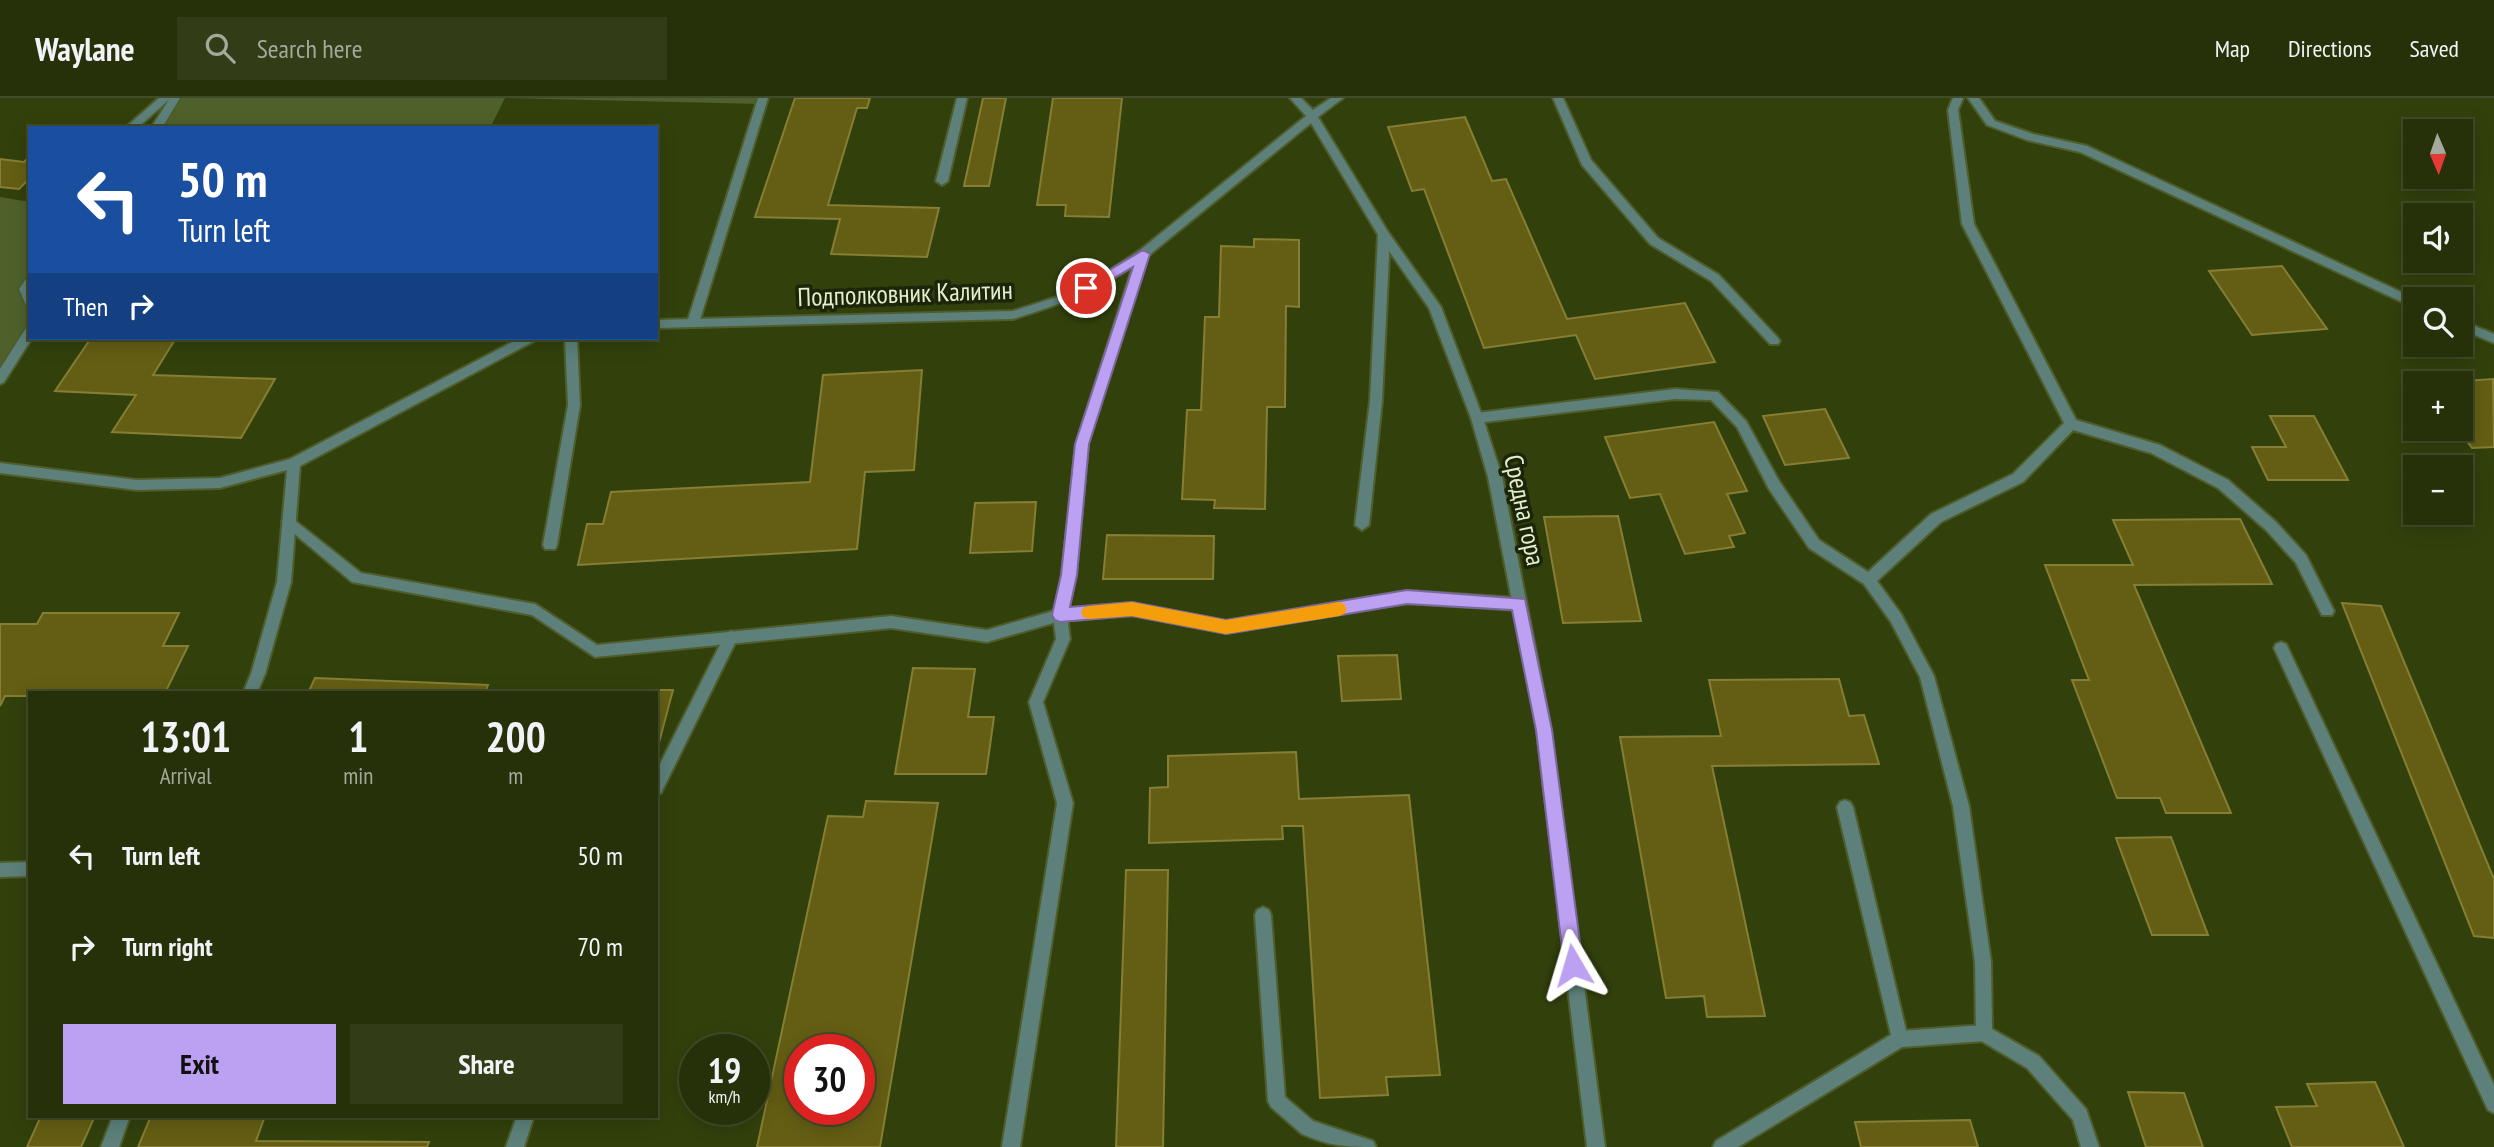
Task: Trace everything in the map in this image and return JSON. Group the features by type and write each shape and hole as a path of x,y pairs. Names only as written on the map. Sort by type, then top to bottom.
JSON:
{"street":[{"path":"132,126 166,98"},
{"path":"157,126 175,98"},
{"path":"692,323 763,98"},
{"path":"942,181 962,98"},
{"name":"Средна гора","path":"1295,98 1312,116 1384,234 1434,307 1477,418 1495,477 1544,730 1596,1147"},
{"name":"Подполковник Калитин","path":"658,324 1013,315 1064,299 1143,254 1312,116 1338,98"},
{"path":"1558,98 1586,162 1654,242 1715,278 1774,341"},
{"path":"1958,98 1953,110 1961,151 1968,224 2071,424 2155,449 2223,484 2271,526 2301,559 2327,611"},
{"path":"1973,98 1991,123 2031,137 2083,149 2403,298"},
{"path":"1362,526 1376,401 1384,234"},
{"path":"1011,1147 1065,803 1036,702 1063,639 1060,615 1069,575 1082,444 1143,254"},
{"path":"2473,330 2494,339"},
{"path":"0,379 28,334"},
{"path":"0,468 137,485 220,483 294,463 526,340"},
{"path":"550,545 574,404 571,340"},
{"path":"1477,418 1675,394 1714,395 1742,424 1774,485 1814,544 1869,580 1896,618 1927,676 1961,806 1983,962 1984,1033"},
{"path":"1869,580 1936,518 2018,478 2071,424"},
{"path":"251,691 284,582 294,463"},
{"path":"289,521 357,578 535,610 595,651 891,622 987,636 1060,615 1132,609 1226,627 1407,597 1519,604"},
{"path":"658,784 731,637"},
{"path":"2281,648 2494,1104"},
{"path":"1846,807 1900,1039"},
{"path":"0,870 28,869"},
{"path":"1263,915 1277,1101 1308,1128 1367,1147"},
{"path":"1722,1147 1900,1039 1984,1033 2034,1062 2080,1115 2090,1147"},
{"path":"110,1147 121,1118"},
{"path":"515,1147 525,1118"}],"green space":[{"path":"175,98 505,98 491,126 157,126"},
{"path":"505,98 763,98 761,104"},
{"path":"0,197 28,202 28,335 0,379"}],"building":[{"path":"795,98 870,98 867,108 857,108 828,205 939,208 927,257 831,254 840,219 755,217"},
{"path":"983,98 1006,98 989,186 964,186"},
{"path":"1053,98 1122,98 1109,217 1065,216 1066,205 1037,205"},
{"path":"1465,117 1492,181 1506,179 1567,319 1685,303 1715,362 1595,379 1576,335 1484,348 1424,189 1412,191 1388,127"},
{"path":"28,158 28,180 19,189 0,187 0,159 24,162"},
{"path":"1254,239 1299,240 1299,307 1286,306 1285,407 1267,407 1265,509 1214,508 1215,500 1182,499 1187,410 1201,410 1205,317 1219,317 1221,246 1254,247"},
{"path":"2282,266 2327,329 2252,335 2209,271"},
{"path":"90,340 175,340 153,375 275,379 241,438 112,432 136,395 55,391"},
{"path":"922,370 914,470 865,472 857,549 578,565 587,524 603,524 611,492 810,482 823,375"},
{"path":"2493,379 2494,447 2472,448 2467,441 2473,441 2473,380"},
{"path":"1825,409 1849,458 1785,465 1763,416"},
{"path":"2270,416 2314,416 2348,480 2268,480 2252,447 2286,447"},
{"path":"1714,422 1747,491 1727,494 1745,533 1729,536 1734,547 1685,554 1660,494 1630,498 1605,437"},
{"path":"1036,502 1032,551 970,553 975,503"},
{"path":"1618,516 1641,621 1563,623 1544,517"},
{"path":"2240,519 2272,584 2134,585 2231,813 2166,813 2160,798 2117,798 2072,680 2089,680 2045,565 2133,565 2113,520"},
{"path":"1107,535 1214,536 1213,579 1103,579"},
{"path":"2342,603 2381,606 2494,879 2494,938 2474,936"},
{"path":"43,613 179,613 163,646 188,646 166,691 28,691 28,696 5,696 0,706 0,624 37,624"},
{"path":"1397,655 1401,699 1342,701 1338,656"},
{"path":"913,668 975,669 968,717 994,717 986,774 895,774"},
{"path":"315,678 488,685 486,691 309,691"},
{"path":"1839,679 1849,716 1864,715 1879,764 1712,766 1765,1016 1707,1017 1704,996 1666,998 1620,737 1721,736 1709,680"},
{"path":"673,690 658,746 658,691 636,691"},
{"path":"1296,752 1299,799 1409,795 1440,1075 1386,1077 1388,1095 1320,1098 1303,826 1282,826 1283,839 1149,843 1150,788 1168,787 1168,756"},
{"path":"866,801 938,803 880,1147 757,1147 762,1125 770,1125 770,1086 828,816 863,817"},
{"path":"2171,837 2208,935 2152,935 2116,838"},
{"path":"1126,870 1168,870 1163,1147 1116,1147"},
{"path":"2375,1082 2404,1147 2292,1147 2276,1107 2317,1106 2307,1084"},
{"path":"2128,1092 2184,1093 2203,1147 2146,1147"},
{"path":"40,1118 94,1118 81,1147 27,1147"},
{"path":"150,1118 264,1118 256,1141 429,1142 427,1147 138,1147"},
{"path":"1970,1120 1978,1147 1861,1147 1855,1122"}],"slow traffic":[{"path":"1089,613 1132,609 1226,627 1339,609"}],"route":[{"path":"1086,288 1107,278 1143,254 1082,444 1069,575 1060,615 1132,609 1226,627 1407,597 1519,604 1544,730 1573,965"}]}
